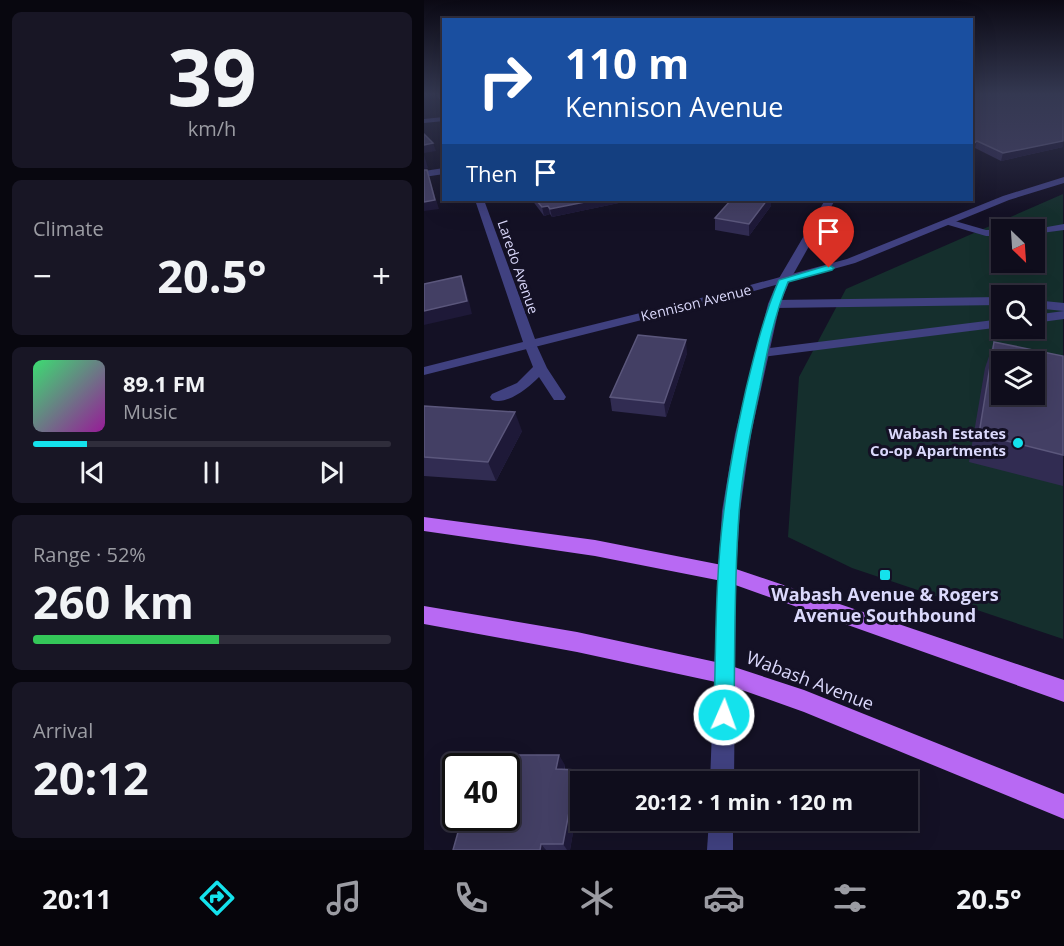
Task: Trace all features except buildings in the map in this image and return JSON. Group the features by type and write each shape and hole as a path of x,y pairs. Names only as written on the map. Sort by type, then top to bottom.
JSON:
{"main road":[{"path":"424,524 595,548 727,574 1063,691"},
{"name":"Wabash Avenue","path":"424,615 577,642 725,674 804,701 1063,807"}],"street":[{"path":"424,174 442,171"},
{"name":"Kennison Avenue","path":"424,371 851,261 1006,198 1063,180"},
{"name":"Laredo Avenue","path":"479,201 530,344 540,368 559,398"},
{"path":"722,771 727,574 732,512 743,434 774,304 784,280 829,201"},
{"path":"948,222 991,233"},
{"path":"1045,229 1063,227"},
{"path":"774,304 991,301"},
{"path":"1045,305 1063,307"},
{"path":"1045,317 1063,315"},
{"path":"761,353 991,324"},
{"path":"497,397 522,386 540,368"},
{"path":"720,850 721,831"}],"green space":[{"path":"1063,194 1063,639 852,568 788,537 799,377 846,289 991,226 991,273 1045,273 1045,219 1006,219"}],"place":[{"name":"Wabash Estates Co-op Apartments","path":"1018,443"},
{"name":"Wabash Avenue & Rogers Avenue Southbound","path":"885,575"}],"route":[{"path":"724,715 727,574 732,512 743,434 768,323 784,280 829,268"}]}
